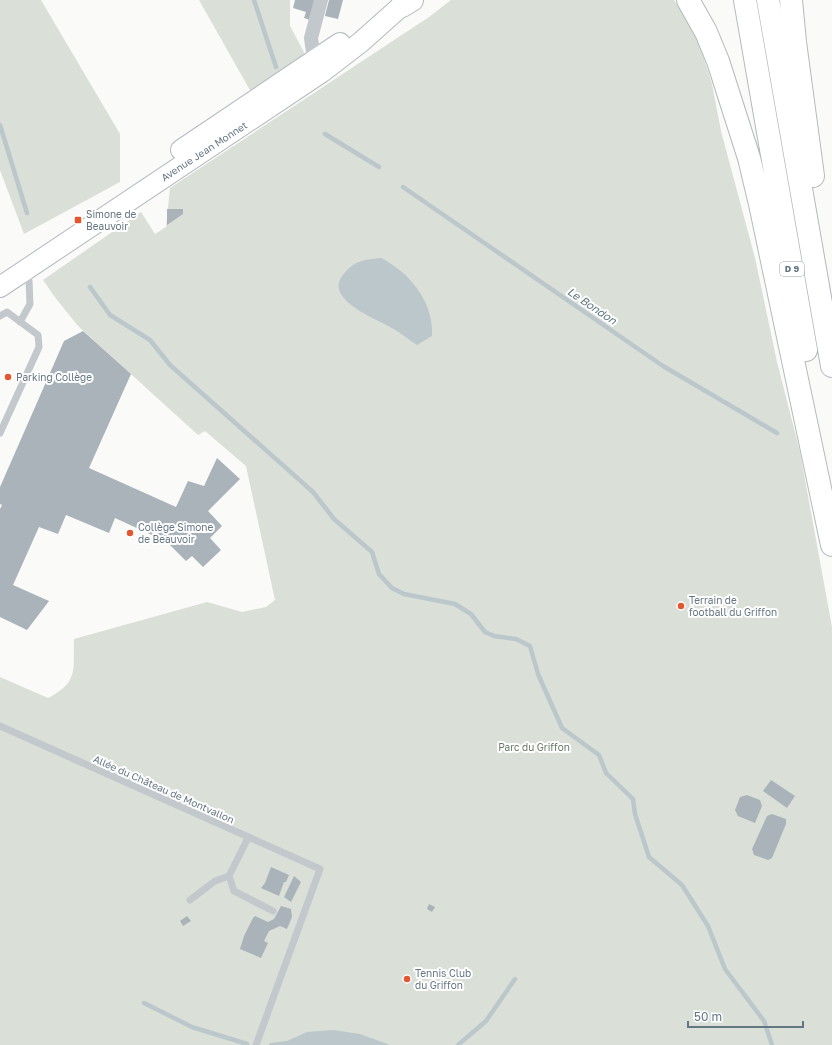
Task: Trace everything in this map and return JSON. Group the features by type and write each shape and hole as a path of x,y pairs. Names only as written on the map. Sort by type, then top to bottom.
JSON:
{"highway":[{"path":"688,0 706,32 718,61 749,158 762,212 832,545"},
{"path":"741,0 751,35"},
{"name":"D 9","path":"744,0 832,502"},
{"name":"D 9","path":"768,0 832,366"},
{"path":"791,0 795,42 832,320"}],"street":[{"path":"314,60 311,38 321,0"},
{"name":"Avenue Jean Monnet","path":"298,79 314,60 407,2"},
{"name":"Avenue Jean Monnet","path":"0,272 51,245 298,79 361,42 407,2"},
{"name":"Avenue Jean Monnet","path":"0,287 28,275 51,245"}],"lane":[{"path":"20,322 30,304 28,275"},
{"path":"0,316 7,312 38,335 39,347 0,433"},
{"name":"Allée du Château de Montvallon","path":"0,726 320,869 256,1045"},
{"path":"190,900 215,881 229,876 248,838"},
{"path":"229,876 234,891 273,911"}],"green space":[{"path":"0,0 41,0 120,134 120,182 24,234 0,170"},
{"path":"199,0 290,0 290,26 306,56 251,92"},
{"name":"Parc du Griffon","path":"451,0 674,0 695,29 712,84 721,131 755,258 777,362 800,452 832,627 832,1045 0,1045 0,677 48,698 58,692 70,680 74,667 74,639 207,602 242,612 266,607 275,600 246,466 205,431 198,435 78,326 43,280 141,212 155,234 166,227 170,188 429,17"}],"shaded area":[{"path":"381,258 392,264 410,280 424,300 429,312 432,324 432,336 417,345 395,330 364,314 345,300 340,292 339,284 343,275 351,266 364,260"},
{"path":"333,1030 360,1034 390,1045 269,1045 270,1043 287,1041 307,1032"}],"building":[{"path":"295,0 316,0 310,20 304,18 306,12 293,8"},
{"path":"329,0 343,0 338,19 325,16"},
{"path":"167,209 183,209 183,214 167,225"},
{"path":"83,331 131,374 89,468 176,507 188,481 204,486 217,458 240,479 208,511 222,526 210,538 221,550 203,567 192,556 186,561 167,542 115,518 109,533 66,515 58,534 39,527 13,585 49,601 27,630 0,617 0,509 2,505 0,504 0,487 64,341"},
{"path":"771,780 795,796 787,808 763,791"},
{"path":"747,795 760,800 762,806 755,823 738,816 735,810 740,797"},
{"path":"772,814 786,819 786,824 772,858 768,860 754,855 752,849 767,816"},
{"path":"271,867 289,875 286,882 284,882 279,896 261,888 265,883"},
{"path":"294,876 301,882 291,902 284,897"},
{"path":"429,904 435,907 432,912 427,909"},
{"path":"281,906 291,909 292,917 287,929 280,926 269,931 264,941 268,943 261,958 240,949 244,936 253,918 255,916 268,922 274,919"},
{"path":"187,916 191,921 183,926 180,921"}],"waterway":[{"name":"Le Bondon","path":"254,0 276,67"},
{"path":"0,125 27,213"},
{"name":"Le Bondon","path":"325,134 379,167"},
{"name":"Le Bondon","path":"403,187 663,366 777,433"},
{"path":"90,287 110,315 150,340 170,365 313,492 334,519 372,552 379,574 392,588 404,594 455,604 471,614 485,632 494,636 516,639 530,646 538,674 562,728 599,755 606,773 633,799 635,814 649,857 682,885 708,926 725,969 764,1021 772,1045"},
{"path":"458,1045 486,1021 515,979"},
{"path":"144,1003 192,1027 247,1044"}],"place":[{"name":"Simone de Beauvoir","path":"78,220"},
{"name":"Parking Collège","path":"8,377"},
{"name":"Collège Simone de Beauvoir","path":"130,533"},
{"name":"Terrain de football du Griffon","path":"681,606"},
{"name":"Tennis Club du Griffon","path":"407,979"}]}
